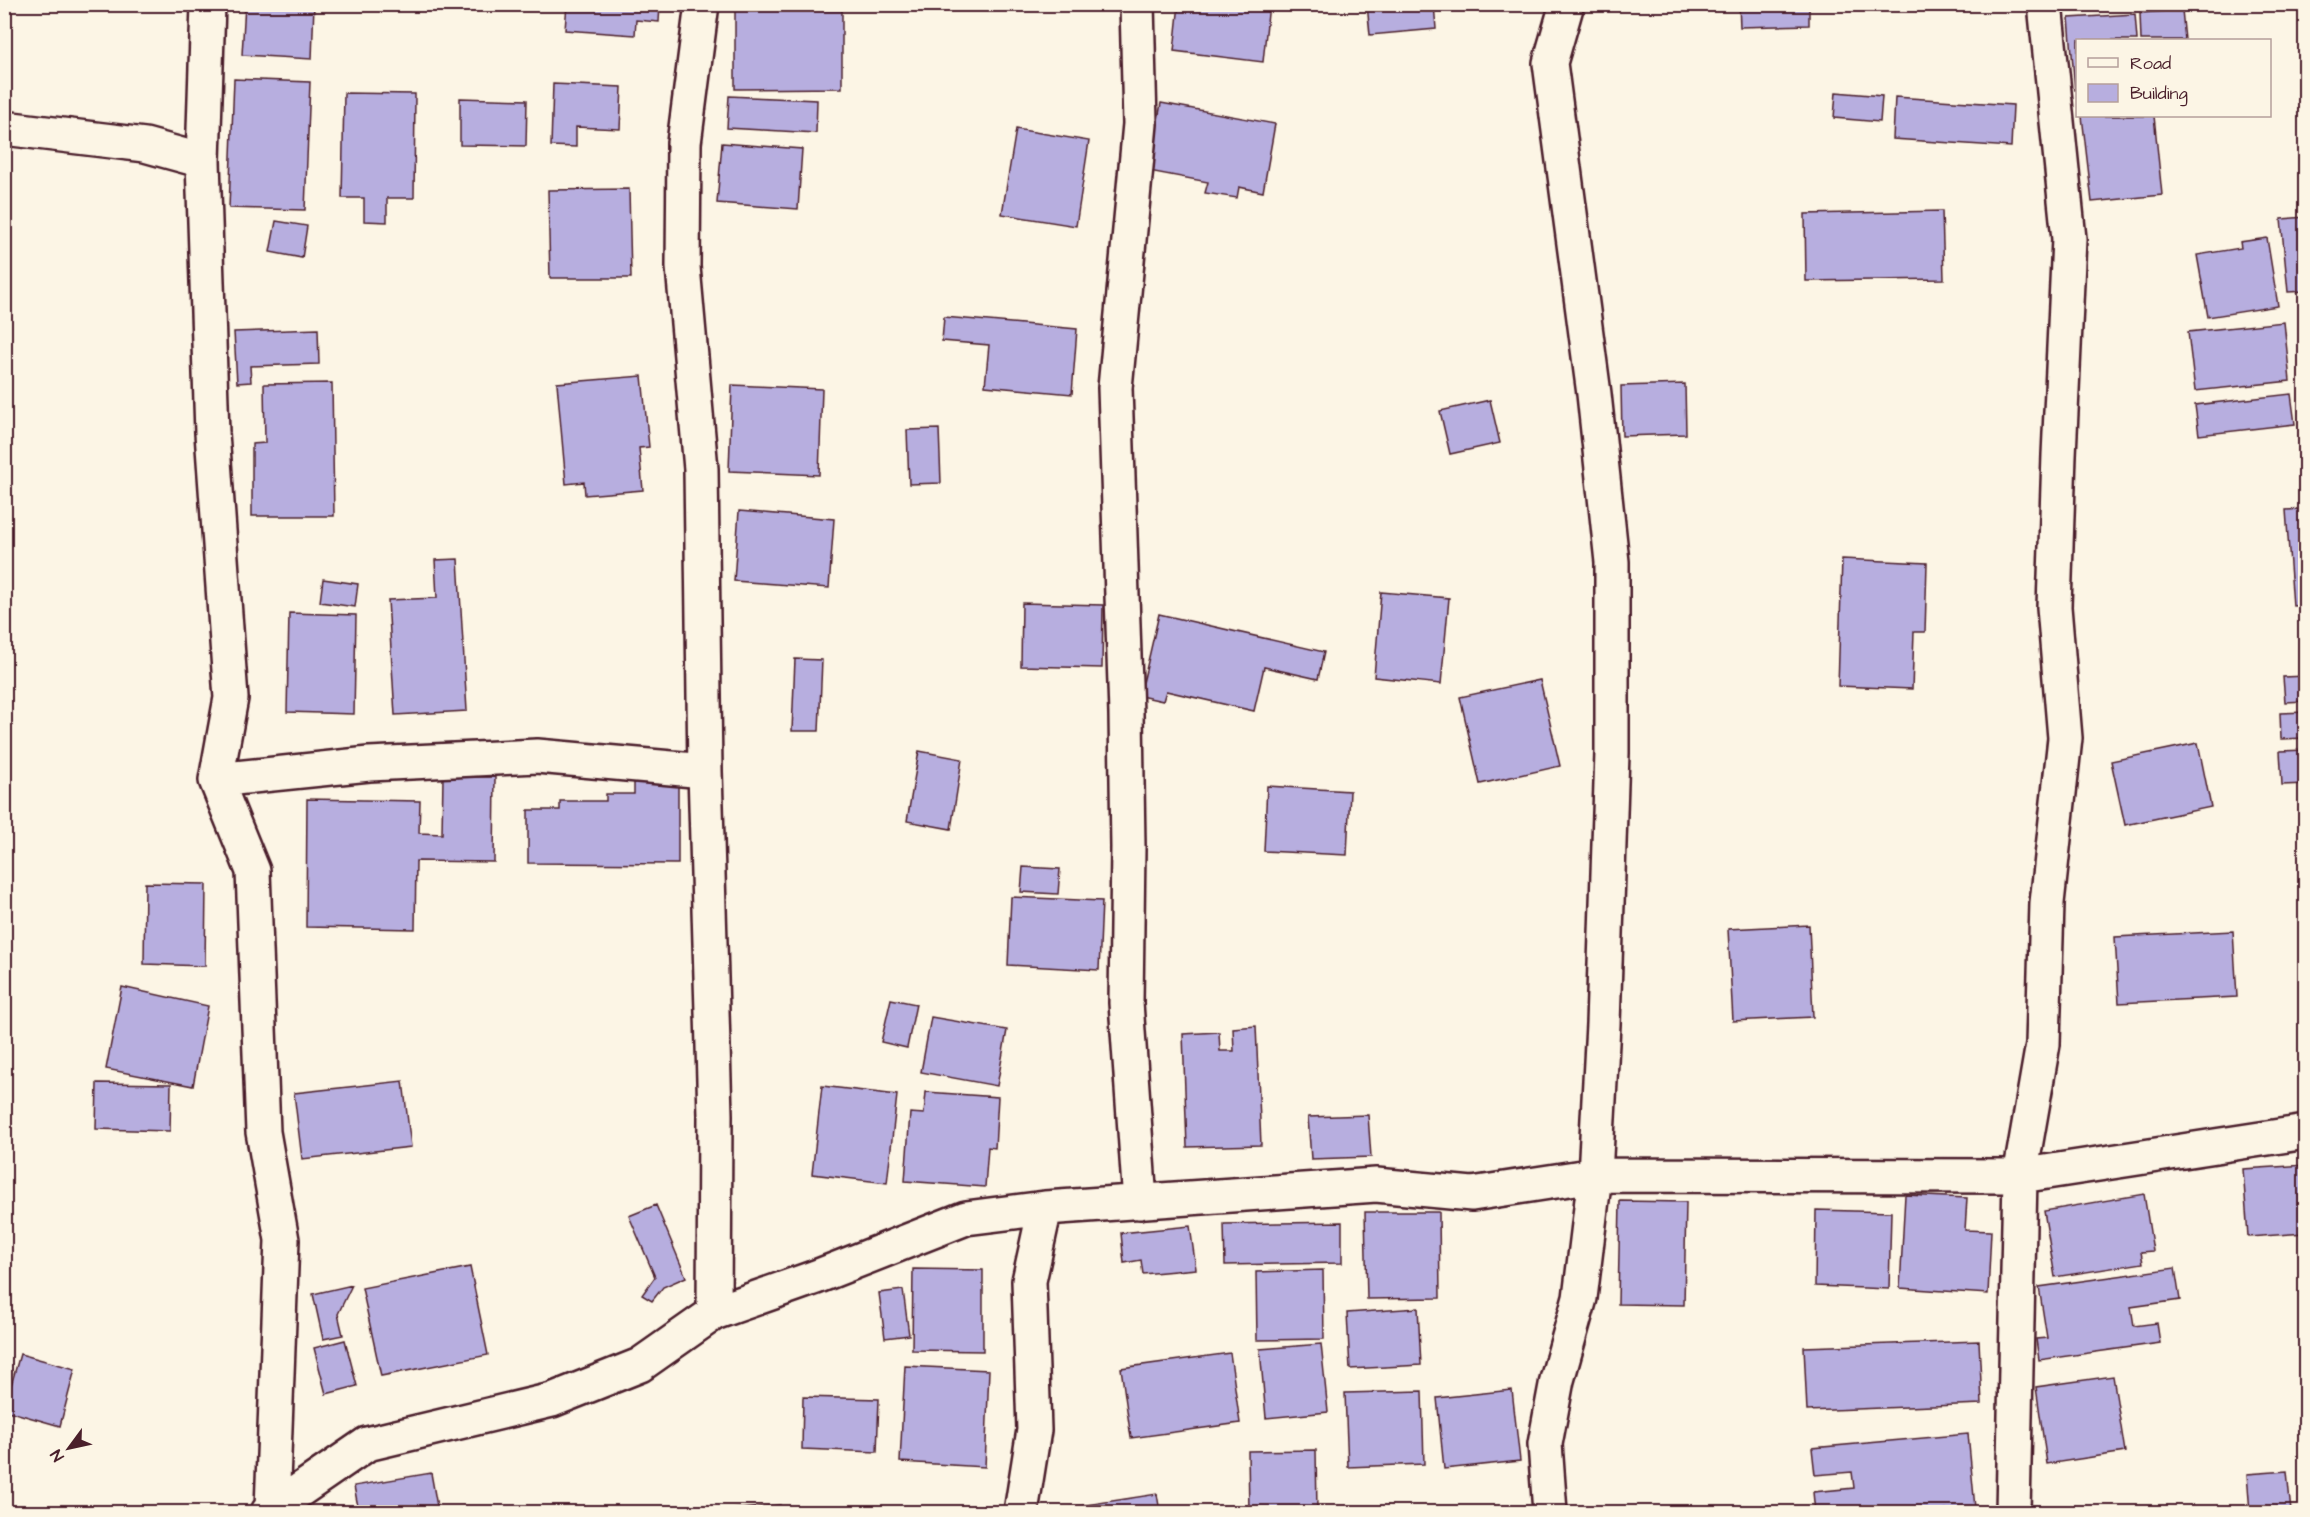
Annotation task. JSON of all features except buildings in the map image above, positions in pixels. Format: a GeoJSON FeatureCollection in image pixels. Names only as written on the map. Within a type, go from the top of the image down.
{"type":"FeatureCollection","features":[{"type":"Feature","properties":{"kind":"street"},"geometry":{"type":"LineString","coordinates":[[208,4],[203,161],[212,433],[231,698],[216,780],[253,871],[263,1132],[282,1240],[270,1511]]}},
{"type":"Feature","properties":{"kind":"street"},"geometry":{"type":"LineString","coordinates":[[702,4],[684,142],[682,267],[701,469],[705,771],[715,1115],[714,1313]]}},
{"type":"Feature","properties":{"kind":"street"},"geometry":{"type":"LineString","coordinates":[[1137,4],[1140,124],[1115,388],[1127,747],[1126,1003],[1140,1202]]}},
{"type":"Feature","properties":{"kind":"street"},"geometry":{"type":"LineString","coordinates":[[1550,1512],[1545,1444],[1557,1380],[1580,1298],[1595,1175],[1603,1024],[1611,776],[1612,562],[1594,394],[1550,63],[1567,4]]}},
{"type":"Feature","properties":{"kind":"street"},"geometry":{"type":"LineString","coordinates":[[2013,1512],[2020,1176],[2043,1044],[2047,903],[2065,738],[2054,607],[2070,239],[2045,4]]}},
{"type":"Feature","properties":{"kind":"street"},"geometry":{"type":"LineString","coordinates":[[4,128],[145,145],[203,161]]}},
{"type":"Feature","properties":{"kind":"street"},"geometry":{"type":"LineString","coordinates":[[216,780],[369,764],[537,756],[705,771]]}},
{"type":"Feature","properties":{"kind":"street"},"geometry":{"type":"LineString","coordinates":[[270,1511],[367,1444],[552,1400],[640,1365],[714,1313],[816,1277],[966,1218],[1045,1208],[1376,1185],[1472,1194],[1595,1175],[2020,1176],[2306,1132]]}},
{"type":"Feature","properties":{"kind":"street"},"geometry":{"type":"LineString","coordinates":[[1021,1512],[1034,1430],[1029,1281],[1045,1208]]}}]}
